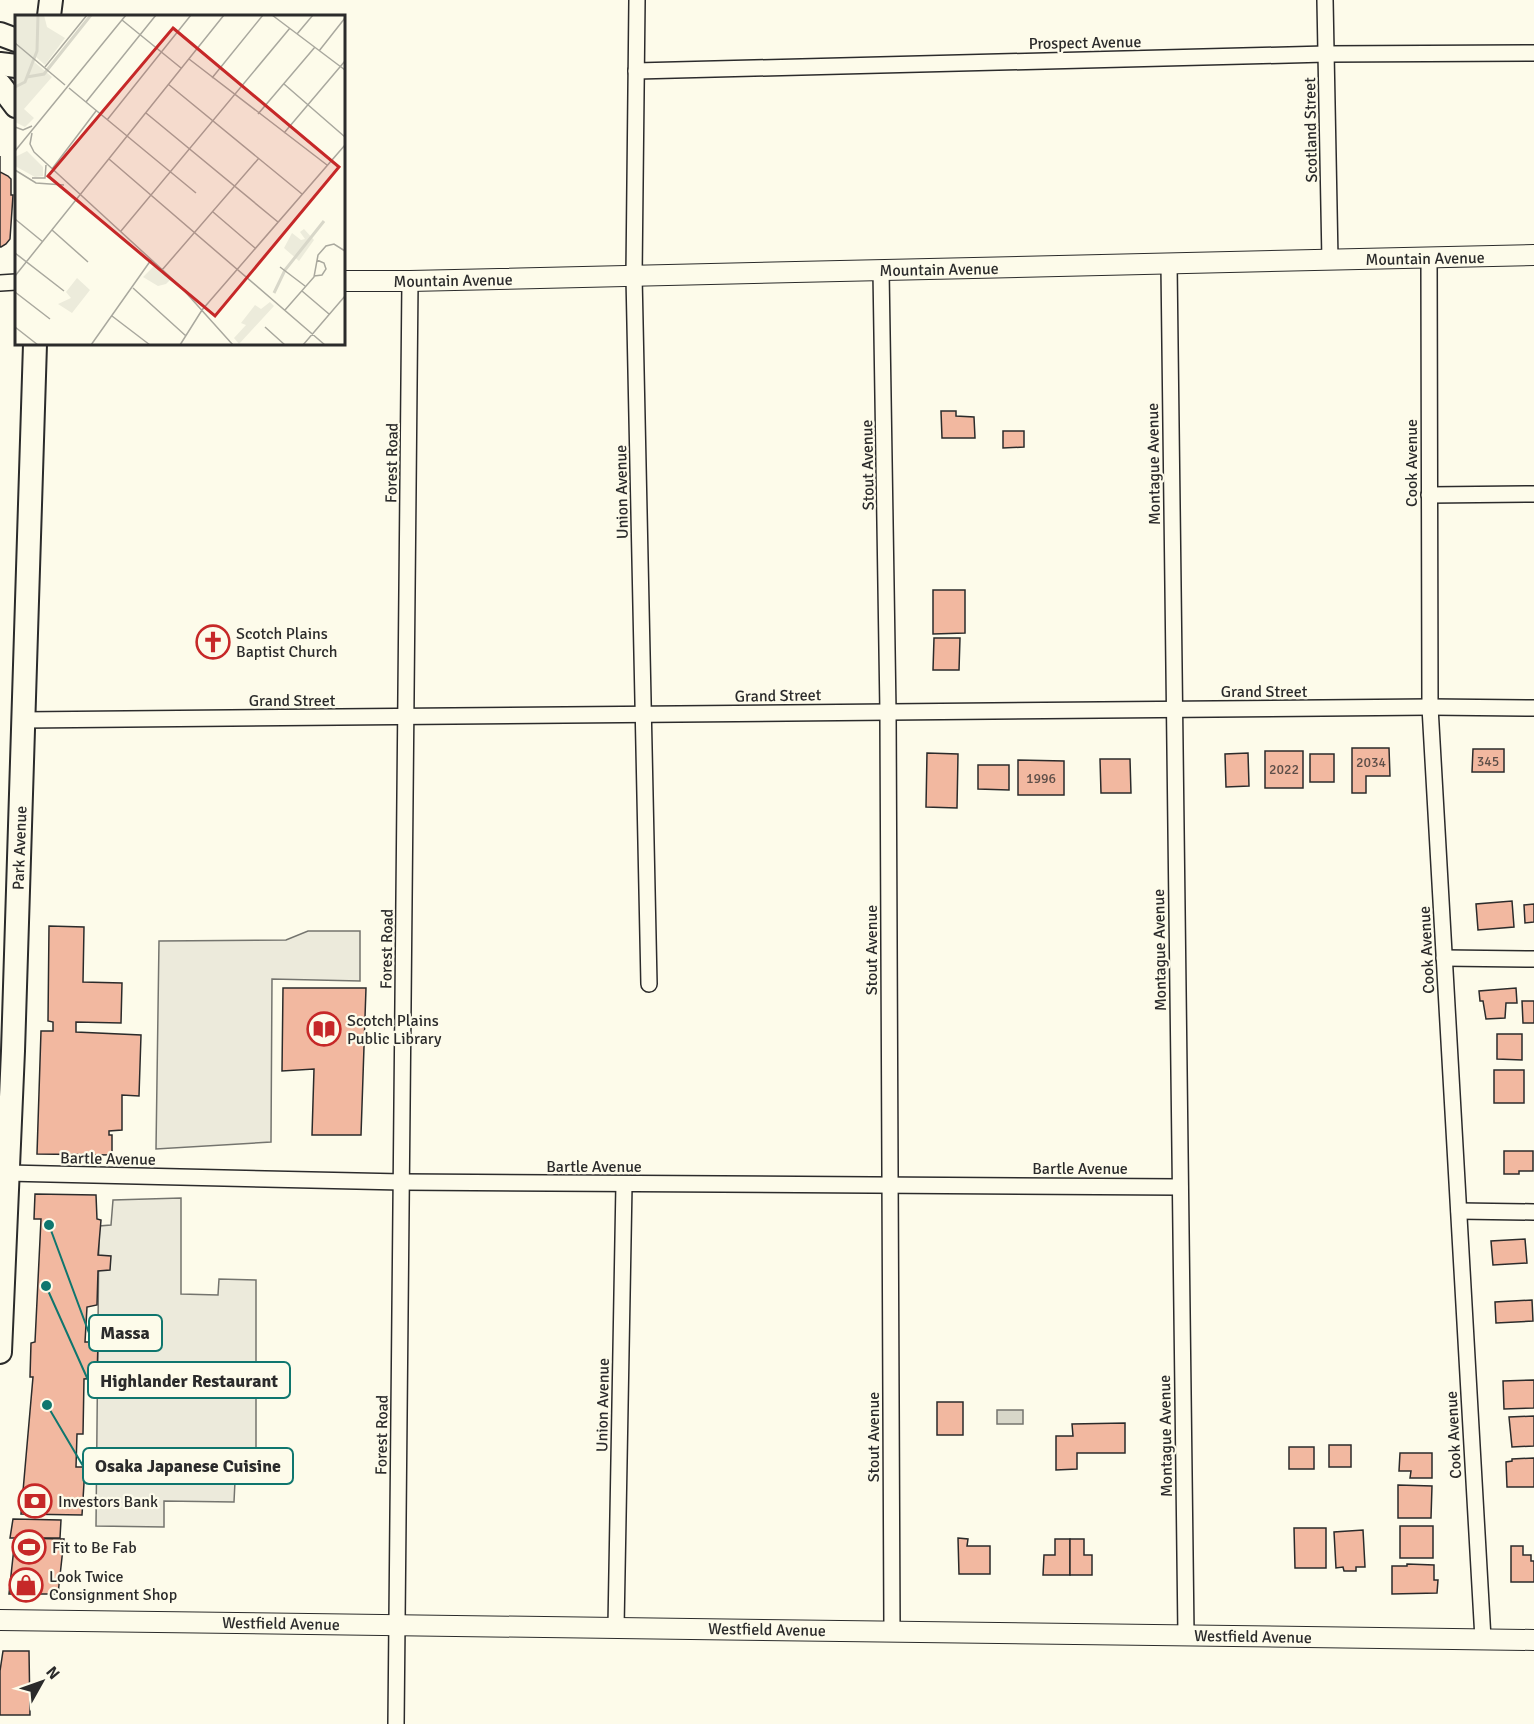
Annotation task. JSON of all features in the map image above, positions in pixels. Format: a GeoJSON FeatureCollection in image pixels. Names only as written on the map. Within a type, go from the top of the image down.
{"type":"FeatureCollection","features":[{"type":"Feature","properties":{"kind":"main road"},"geometry":{"type":"LineString","coordinates":[[50,15],[51,0]]}},
{"type":"Feature","properties":{"kind":"main road"},"geometry":{"type":"LineString","coordinates":[[0,34],[15,40]]}},
{"type":"Feature","properties":{"kind":"main road"},"geometry":{"type":"LineString","coordinates":[[0,64],[15,66]]}},
{"type":"Feature","properties":{"kind":"main road"},"geometry":{"type":"LineString","coordinates":[[0,85],[15,105]]}},
{"type":"Feature","properties":{"kind":"main road","name":"Park Avenue"},"geometry":{"type":"LineString","coordinates":[[0,1352],[7,1173],[6,1051],[23,720],[35,345]]}},
{"type":"Feature","properties":{"kind":"street","name":"Union Avenue"},"geometry":{"type":"LineString","coordinates":[[637,0],[634,276],[649,984]]}},
{"type":"Feature","properties":{"kind":"street","name":"Scotland Street"},"geometry":{"type":"LineString","coordinates":[[1325,0],[1330,260]]}},
{"type":"Feature","properties":{"kind":"street","name":"Prospect Avenue"},"geometry":{"type":"LineString","coordinates":[[636,71],[1326,54],[1534,53]]}},
{"type":"Feature","properties":{"kind":"street","name":"Mountain Avenue"},"geometry":{"type":"LineString","coordinates":[[345,281],[410,282],[1534,255]]}},
{"type":"Feature","properties":{"kind":"street","name":"Cook Avenue"},"geometry":{"type":"LineString","coordinates":[[1428,258],[1430,707],[1483,1640]]}},
{"type":"Feature","properties":{"kind":"street","name":"Montague Avenue"},"geometry":{"type":"LineString","coordinates":[[1169,264],[1186,1635]]}},
{"type":"Feature","properties":{"kind":"street","name":"Stout Avenue"},"geometry":{"type":"LineString","coordinates":[[881,270],[888,712],[892,1631]]}},
{"type":"Feature","properties":{"kind":"street"},"geometry":{"type":"LineString","coordinates":[[0,283],[15,282]]}},
{"type":"Feature","properties":{"kind":"street","name":"Forest Road"},"geometry":{"type":"LineString","coordinates":[[396,1724],[410,282]]}},
{"type":"Feature","properties":{"kind":"street"},"geometry":{"type":"LineString","coordinates":[[1429,495],[1534,494]]}},
{"type":"Feature","properties":{"kind":"street","name":"Grand Street"},"geometry":{"type":"LineString","coordinates":[[23,720],[1430,707],[1534,708]]}},
{"type":"Feature","properties":{"kind":"street"},"geometry":{"type":"LineString","coordinates":[[1444,958],[1534,959]]}},
{"type":"Feature","properties":{"kind":"street","name":"Bartle Avenue"},"geometry":{"type":"LineString","coordinates":[[7,1173],[402,1182],[1180,1187]]}},
{"type":"Feature","properties":{"kind":"street","name":"Union Avenue"},"geometry":{"type":"LineString","coordinates":[[616,1627],[624,1184]]}},
{"type":"Feature","properties":{"kind":"street"},"geometry":{"type":"LineString","coordinates":[[1459,1211],[1534,1212]]}},
{"type":"Feature","properties":{"kind":"street","name":"Westfield Avenue"},"geometry":{"type":"LineString","coordinates":[[0,1620],[1534,1640]]}},
{"type":"Feature","properties":{"kind":"shaded area"},"geometry":{"type":"Polygon","coordinates":[[[308,931],[360,931],[360,981],[272,979],[271,1142],[156,1149],[159,941],[286,940],[308,931]]]}},
{"type":"Feature","properties":{"kind":"shaded area"},"geometry":{"type":"Polygon","coordinates":[[[181,1198],[181,1294],[218,1295],[219,1279],[256,1280],[256,1481],[235,1481],[234,1502],[164,1501],[164,1527],[96,1526],[99,1226],[111,1225],[113,1200],[181,1198]]]}},
{"type":"Feature","properties":{"kind":"shaded area"},"geometry":{"type":"Polygon","coordinates":[[[997,1410],[1023,1410],[1023,1424],[997,1424],[997,1410]]]}},
{"type":"Feature","properties":{"kind":"building"},"geometry":{"type":"Polygon","coordinates":[[[0,172],[11,179],[11,195],[13,195],[10,239],[1,247],[0,247],[0,172]]]}},
{"type":"Feature","properties":{"kind":"building"},"geometry":{"type":"Polygon","coordinates":[[[941,411],[956,411],[956,416],[974,417],[975,438],[942,438],[941,411]]]}},
{"type":"Feature","properties":{"kind":"building"},"geometry":{"type":"Polygon","coordinates":[[[1003,431],[1024,431],[1024,447],[1003,448],[1003,431]]]}},
{"type":"Feature","properties":{"kind":"building"},"geometry":{"type":"Polygon","coordinates":[[[933,590],[965,590],[965,633],[933,634],[933,590]]]}},
{"type":"Feature","properties":{"kind":"building"},"geometry":{"type":"Polygon","coordinates":[[[934,638],[960,638],[959,670],[933,670],[934,638]]]}},
{"type":"Feature","properties":{"kind":"building"},"geometry":{"type":"Polygon","coordinates":[[[1352,748],[1389,748],[1390,776],[1366,776],[1366,793],[1352,793],[1352,748]]]}},
{"type":"Feature","properties":{"kind":"building"},"geometry":{"type":"Polygon","coordinates":[[[1473,749],[1504,749],[1504,772],[1472,772],[1473,749]]]}},
{"type":"Feature","properties":{"kind":"building"},"geometry":{"type":"Polygon","coordinates":[[[1265,751],[1303,751],[1303,788],[1265,788],[1265,751]]]}},
{"type":"Feature","properties":{"kind":"building"},"geometry":{"type":"Polygon","coordinates":[[[927,753],[958,754],[957,808],[926,807],[927,753]]]}},
{"type":"Feature","properties":{"kind":"building"},"geometry":{"type":"Polygon","coordinates":[[[1248,753],[1249,786],[1226,787],[1225,754],[1248,753]]]}},
{"type":"Feature","properties":{"kind":"building"},"geometry":{"type":"Polygon","coordinates":[[[1310,754],[1334,754],[1334,782],[1310,782],[1310,754]]]}},
{"type":"Feature","properties":{"kind":"building"},"geometry":{"type":"Polygon","coordinates":[[[1100,759],[1130,759],[1131,793],[1101,793],[1100,759]]]}},
{"type":"Feature","properties":{"kind":"building"},"geometry":{"type":"Polygon","coordinates":[[[1018,760],[1064,761],[1064,795],[1018,795],[1018,760]]]}},
{"type":"Feature","properties":{"kind":"building"},"geometry":{"type":"Polygon","coordinates":[[[978,765],[1009,765],[1009,790],[978,789],[978,765]]]}},
{"type":"Feature","properties":{"kind":"building"},"geometry":{"type":"Polygon","coordinates":[[[1512,901],[1514,927],[1478,930],[1476,904],[1512,901]]]}},
{"type":"Feature","properties":{"kind":"building"},"geometry":{"type":"Polygon","coordinates":[[[1534,904],[1534,922],[1525,923],[1524,905],[1534,904]]]}},
{"type":"Feature","properties":{"kind":"building"},"geometry":{"type":"Polygon","coordinates":[[[49,926],[84,927],[83,982],[122,983],[121,1023],[76,1022],[76,1032],[141,1035],[139,1096],[122,1095],[122,1130],[109,1131],[109,1135],[112,1135],[112,1155],[37,1154],[41,1031],[53,1031],[53,1022],[48,1021],[49,926]]]}},
{"type":"Feature","properties":{"kind":"building","name":"Scotch Plains Public Library"},"geometry":{"type":"Polygon","coordinates":[[[283,988],[366,988],[361,1135],[312,1135],[314,1069],[282,1071],[283,988]]]}},
{"type":"Feature","properties":{"kind":"building"},"geometry":{"type":"Polygon","coordinates":[[[1516,988],[1517,1003],[1506,1003],[1505,1018],[1486,1019],[1479,991],[1516,988]]]}},
{"type":"Feature","properties":{"kind":"building"},"geometry":{"type":"Polygon","coordinates":[[[1522,1001],[1534,1001],[1534,1023],[1523,1023],[1522,1001]]]}},
{"type":"Feature","properties":{"kind":"building"},"geometry":{"type":"Polygon","coordinates":[[[1497,1034],[1522,1034],[1522,1060],[1497,1059],[1497,1034]]]}},
{"type":"Feature","properties":{"kind":"building"},"geometry":{"type":"Polygon","coordinates":[[[1494,1070],[1524,1070],[1524,1103],[1494,1103],[1494,1070]]]}},
{"type":"Feature","properties":{"kind":"building"},"geometry":{"type":"Polygon","coordinates":[[[1504,1151],[1533,1151],[1533,1171],[1504,1174],[1504,1151]]]}},
{"type":"Feature","properties":{"kind":"building"},"geometry":{"type":"Polygon","coordinates":[[[35,1194],[96,1195],[97,1219],[101,1220],[98,1255],[111,1256],[110,1270],[98,1271],[97,1305],[87,1307],[85,1342],[98,1342],[97,1378],[84,1379],[83,1434],[77,1434],[76,1467],[85,1467],[82,1515],[21,1514],[33,1377],[30,1377],[31,1343],[35,1342],[41,1219],[34,1219],[35,1194]]]}},
{"type":"Feature","properties":{"kind":"building"},"geometry":{"type":"Polygon","coordinates":[[[1525,1239],[1527,1263],[1493,1265],[1491,1241],[1525,1239]]]}},
{"type":"Feature","properties":{"kind":"building"},"geometry":{"type":"Polygon","coordinates":[[[1532,1300],[1533,1321],[1496,1323],[1495,1302],[1532,1300]]]}},
{"type":"Feature","properties":{"kind":"building"},"geometry":{"type":"Polygon","coordinates":[[[1534,1380],[1534,1408],[1504,1409],[1503,1381],[1534,1380]]]}},
{"type":"Feature","properties":{"kind":"building"},"geometry":{"type":"Polygon","coordinates":[[[937,1402],[963,1402],[963,1435],[937,1435],[937,1402]]]}},
{"type":"Feature","properties":{"kind":"building"},"geometry":{"type":"Polygon","coordinates":[[[1534,1416],[1534,1446],[1512,1447],[1509,1417],[1534,1416]]]}},
{"type":"Feature","properties":{"kind":"building"},"geometry":{"type":"Polygon","coordinates":[[[1125,1423],[1125,1453],[1077,1453],[1077,1469],[1056,1470],[1056,1436],[1073,1436],[1072,1424],[1125,1423]]]}},
{"type":"Feature","properties":{"kind":"building"},"geometry":{"type":"Polygon","coordinates":[[[1329,1445],[1351,1445],[1351,1467],[1329,1467],[1329,1445]]]}},
{"type":"Feature","properties":{"kind":"building"},"geometry":{"type":"Polygon","coordinates":[[[1289,1447],[1314,1447],[1314,1469],[1289,1469],[1289,1447]]]}},
{"type":"Feature","properties":{"kind":"building"},"geometry":{"type":"Polygon","coordinates":[[[1400,1453],[1432,1453],[1432,1478],[1410,1478],[1411,1471],[1399,1471],[1400,1453]]]}},
{"type":"Feature","properties":{"kind":"building"},"geometry":{"type":"Polygon","coordinates":[[[1534,1458],[1534,1487],[1507,1487],[1506,1462],[1512,1459],[1534,1458]]]}},
{"type":"Feature","properties":{"kind":"building"},"geometry":{"type":"Polygon","coordinates":[[[1398,1485],[1432,1486],[1431,1518],[1398,1518],[1398,1485]]]}},
{"type":"Feature","properties":{"kind":"building"},"geometry":{"type":"Polygon","coordinates":[[[13,1519],[61,1520],[60,1538],[10,1538],[13,1519]]]}},
{"type":"Feature","properties":{"kind":"building"},"geometry":{"type":"Polygon","coordinates":[[[1400,1526],[1433,1526],[1433,1558],[1400,1558],[1400,1526]]]}},
{"type":"Feature","properties":{"kind":"building"},"geometry":{"type":"Polygon","coordinates":[[[1294,1528],[1326,1528],[1326,1568],[1295,1568],[1294,1528]]]}},
{"type":"Feature","properties":{"kind":"building"},"geometry":{"type":"Polygon","coordinates":[[[1363,1530],[1365,1567],[1356,1567],[1356,1571],[1344,1571],[1343,1567],[1336,1568],[1334,1532],[1363,1530]]]}},
{"type":"Feature","properties":{"kind":"building"},"geometry":{"type":"Polygon","coordinates":[[[15,1538],[64,1539],[58,1594],[9,1594],[15,1538]]]}},
{"type":"Feature","properties":{"kind":"building"},"geometry":{"type":"Polygon","coordinates":[[[958,1538],[968,1539],[967,1546],[990,1546],[990,1574],[959,1574],[958,1538]]]}},
{"type":"Feature","properties":{"kind":"building"},"geometry":{"type":"Polygon","coordinates":[[[1055,1539],[1070,1539],[1070,1575],[1043,1575],[1044,1555],[1055,1555],[1055,1539]]]}},
{"type":"Feature","properties":{"kind":"building"},"geometry":{"type":"Polygon","coordinates":[[[1070,1539],[1084,1539],[1084,1555],[1092,1555],[1092,1575],[1070,1575],[1070,1539]]]}},
{"type":"Feature","properties":{"kind":"building"},"geometry":{"type":"Polygon","coordinates":[[[1511,1546],[1523,1546],[1523,1555],[1531,1555],[1531,1561],[1534,1561],[1534,1582],[1511,1582],[1511,1546]]]}},
{"type":"Feature","properties":{"kind":"building"},"geometry":{"type":"Polygon","coordinates":[[[1407,1564],[1434,1565],[1434,1580],[1438,1580],[1437,1593],[1392,1594],[1392,1566],[1407,1566],[1407,1564]]]}},
{"type":"Feature","properties":{"kind":"building"},"geometry":{"type":"Polygon","coordinates":[[[3,1651],[29,1651],[30,1715],[0,1715],[0,1671],[3,1651]]]}},
{"type":"Feature","properties":{"kind":"place","name":"Scotch Plains Baptist Church"},"geometry":{"type":"Point","coordinates":[213,642]}},
{"type":"Feature","properties":{"kind":"place","name":"Scotch Plains Public Library"},"geometry":{"type":"Point","coordinates":[324,1029]}},
{"type":"Feature","properties":{"kind":"place","name":"Massa"},"geometry":{"type":"Point","coordinates":[49,1225]}},
{"type":"Feature","properties":{"kind":"place","name":"Highlander Restaurant"},"geometry":{"type":"Point","coordinates":[46,1286]}},
{"type":"Feature","properties":{"kind":"place","name":"Osaka Japanese Cuisine"},"geometry":{"type":"Point","coordinates":[47,1405]}},
{"type":"Feature","properties":{"kind":"place","name":"Investors Bank"},"geometry":{"type":"Point","coordinates":[35,1501]}},
{"type":"Feature","properties":{"kind":"place","name":"Fit to Be Fab"},"geometry":{"type":"Point","coordinates":[29,1547]}},
{"type":"Feature","properties":{"kind":"place","name":"Look Twice Consignment Shop"},"geometry":{"type":"Point","coordinates":[26,1585]}}]}
